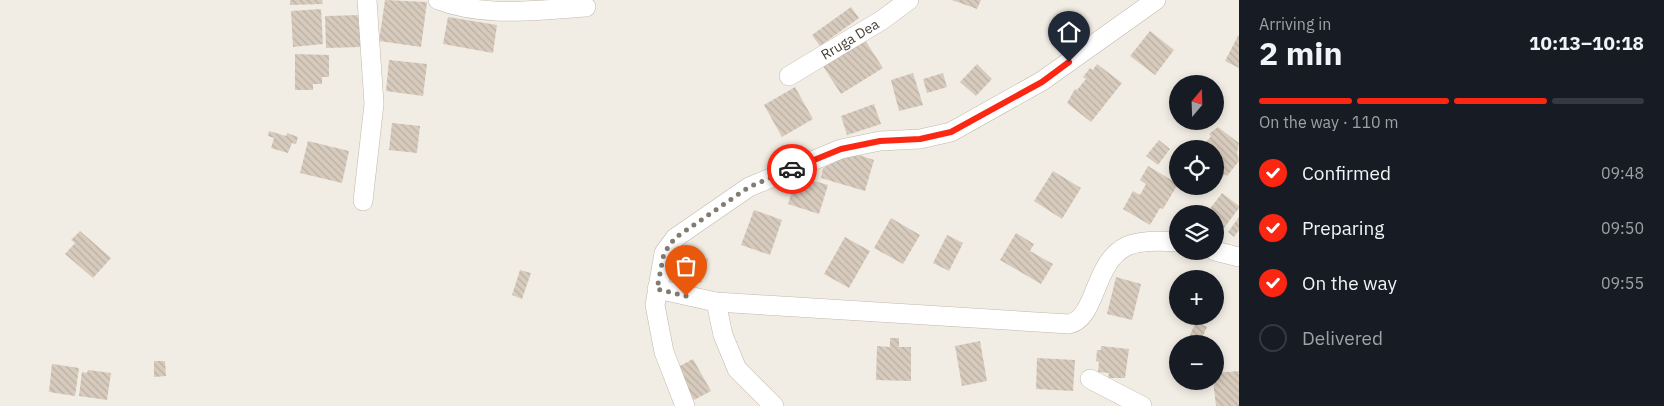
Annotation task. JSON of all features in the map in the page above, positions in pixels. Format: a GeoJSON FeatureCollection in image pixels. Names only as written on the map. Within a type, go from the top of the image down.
{"type":"FeatureCollection","features":[{"type":"Feature","properties":{"kind":"street"},"geometry":{"type":"LineString","coordinates":[[363,201],[374,104],[367,0]]}},
{"type":"Feature","properties":{"kind":"street"},"geometry":{"type":"LineString","coordinates":[[438,0],[453,6],[493,12],[586,7]]}},
{"type":"Feature","properties":{"kind":"street","name":"Rruga Dea"},"geometry":{"type":"LineString","coordinates":[[789,76],[882,20],[909,0]]}},
{"type":"Feature","properties":{"kind":"street"},"geometry":{"type":"LineString","coordinates":[[685,406],[664,352],[655,305],[664,253],[675,238],[749,187],[841,149],[880,141],[920,139],[951,132],[1042,82],[1156,0]]}},
{"type":"Feature","properties":{"kind":"street"},"geometry":{"type":"LineString","coordinates":[[657,289],[716,302],[1069,324],[1077,322],[1084,315],[1106,264],[1114,253],[1129,245],[1169,243]]}},
{"type":"Feature","properties":{"kind":"street"},"geometry":{"type":"LineString","coordinates":[[1224,253],[1239,257]]}},
{"type":"Feature","properties":{"kind":"street"},"geometry":{"type":"LineString","coordinates":[[716,302],[723,335],[737,369],[774,406]]}},
{"type":"Feature","properties":{"kind":"street"},"geometry":{"type":"LineString","coordinates":[[1090,379],[1142,406]]}},
{"type":"Feature","properties":{"kind":"building"},"geometry":{"type":"Polygon","coordinates":[[[290,0],[322,0],[323,4],[290,5],[290,0]]]}},
{"type":"Feature","properties":{"kind":"building"},"geometry":{"type":"Polygon","coordinates":[[[385,0],[427,2],[421,47],[379,41],[385,0]]]}},
{"type":"Feature","properties":{"kind":"building"},"geometry":{"type":"Polygon","coordinates":[[[952,0],[981,0],[977,9],[952,0]]]}},
{"type":"Feature","properties":{"kind":"building"},"geometry":{"type":"Polygon","coordinates":[[[851,7],[859,18],[820,46],[812,35],[851,7]]]}},
{"type":"Feature","properties":{"kind":"building"},"geometry":{"type":"Polygon","coordinates":[[[321,9],[323,44],[293,47],[291,11],[321,9]]]}},
{"type":"Feature","properties":{"kind":"building"},"geometry":{"type":"Polygon","coordinates":[[[361,15],[362,47],[326,48],[325,16],[361,15]]]}},
{"type":"Feature","properties":{"kind":"building"},"geometry":{"type":"Polygon","coordinates":[[[448,17],[497,25],[493,53],[443,44],[448,17]]]}},
{"type":"Feature","properties":{"kind":"building"},"geometry":{"type":"Polygon","coordinates":[[[1150,31],[1174,50],[1155,75],[1130,56],[1150,31]]]}},
{"type":"Feature","properties":{"kind":"building"},"geometry":{"type":"Polygon","coordinates":[[[1239,34],[1239,68],[1225,61],[1239,34]]]}},
{"type":"Feature","properties":{"kind":"building"},"geometry":{"type":"Polygon","coordinates":[[[863,37],[883,68],[841,94],[821,63],[863,37]]]}},
{"type":"Feature","properties":{"kind":"building"},"geometry":{"type":"Polygon","coordinates":[[[295,54],[329,55],[329,77],[322,77],[322,84],[313,84],[313,90],[295,90],[295,54]]]}},
{"type":"Feature","properties":{"kind":"building"},"geometry":{"type":"Polygon","coordinates":[[[389,60],[427,64],[423,96],[386,91],[389,60]]]}},
{"type":"Feature","properties":{"kind":"building"},"geometry":{"type":"Polygon","coordinates":[[[977,64],[992,79],[976,96],[960,82],[977,64]]]}},
{"type":"Feature","properties":{"kind":"building"},"geometry":{"type":"Polygon","coordinates":[[[1097,64],[1122,83],[1091,122],[1067,103],[1075,89],[1077,90],[1086,79],[1083,77],[1090,68],[1093,70],[1097,64]]]}},
{"type":"Feature","properties":{"kind":"building"},"geometry":{"type":"Polygon","coordinates":[[[913,73],[923,105],[899,111],[891,80],[913,73]]]}},
{"type":"Feature","properties":{"kind":"building"},"geometry":{"type":"Polygon","coordinates":[[[943,73],[947,87],[927,93],[923,79],[943,73]]]}},
{"type":"Feature","properties":{"kind":"building"},"geometry":{"type":"Polygon","coordinates":[[[795,87],[813,119],[782,137],[764,105],[795,87]]]}},
{"type":"Feature","properties":{"kind":"building"},"geometry":{"type":"Polygon","coordinates":[[[874,104],[881,124],[847,135],[841,116],[874,104]]]}},
{"type":"Feature","properties":{"kind":"building"},"geometry":{"type":"Polygon","coordinates":[[[392,123],[420,126],[417,153],[389,150],[392,123]]]}},
{"type":"Feature","properties":{"kind":"building"},"geometry":{"type":"Polygon","coordinates":[[[1214,130],[1222,130],[1239,143],[1237,153],[1239,161],[1227,176],[1225,174],[1224,175],[1224,140],[1208,140],[1211,136],[1209,134],[1214,130]]]}},
{"type":"Feature","properties":{"kind":"building"},"geometry":{"type":"Polygon","coordinates":[[[269,131],[286,136],[287,133],[298,137],[296,144],[292,143],[288,153],[271,148],[274,138],[268,136],[269,131]]]}},
{"type":"Feature","properties":{"kind":"building"},"geometry":{"type":"Polygon","coordinates":[[[1159,140],[1169,148],[1158,165],[1146,156],[1159,140]]]}},
{"type":"Feature","properties":{"kind":"building"},"geometry":{"type":"Polygon","coordinates":[[[308,141],[349,151],[342,183],[300,173],[308,141]]]}},
{"type":"Feature","properties":{"kind":"building"},"geometry":{"type":"Polygon","coordinates":[[[853,153],[874,160],[865,191],[821,178],[823,168],[853,153]]]}},
{"type":"Feature","properties":{"kind":"building"},"geometry":{"type":"Polygon","coordinates":[[[1148,166],[1169,179],[1169,195],[1171,195],[1163,209],[1160,208],[1150,225],[1123,209],[1133,191],[1140,195],[1146,184],[1140,180],[1148,166]]]}},
{"type":"Feature","properties":{"kind":"building"},"geometry":{"type":"Polygon","coordinates":[[[1053,171],[1081,188],[1062,219],[1034,201],[1053,171]]]}},
{"type":"Feature","properties":{"kind":"building"},"geometry":{"type":"Polygon","coordinates":[[[797,176],[828,185],[819,214],[788,204],[797,176]]]}},
{"type":"Feature","properties":{"kind":"building"},"geometry":{"type":"Polygon","coordinates":[[[1220,195],[1224,195],[1239,208],[1224,228],[1224,205],[1213,205],[1220,195]]]}},
{"type":"Feature","properties":{"kind":"building"},"geometry":{"type":"Polygon","coordinates":[[[754,210],[782,220],[770,255],[741,245],[754,210]]]}},
{"type":"Feature","properties":{"kind":"building"},"geometry":{"type":"Polygon","coordinates":[[[1239,217],[1239,230],[1234,237],[1228,232],[1239,217]]]}},
{"type":"Feature","properties":{"kind":"building"},"geometry":{"type":"Polygon","coordinates":[[[891,218],[920,235],[903,264],[874,248],[891,218]]]}},
{"type":"Feature","properties":{"kind":"building"},"geometry":{"type":"Polygon","coordinates":[[[80,231],[111,258],[93,278],[65,254],[75,243],[71,240],[80,231]]]}},
{"type":"Feature","properties":{"kind":"building"},"geometry":{"type":"Polygon","coordinates":[[[1016,233],[1034,244],[1030,251],[1053,264],[1041,284],[1000,260],[1016,233]]]}},
{"type":"Feature","properties":{"kind":"building"},"geometry":{"type":"Polygon","coordinates":[[[947,235],[963,243],[949,271],[933,263],[947,235]]]}},
{"type":"Feature","properties":{"kind":"building"},"geometry":{"type":"Polygon","coordinates":[[[845,237],[870,251],[849,288],[824,274],[845,237]]]}},
{"type":"Feature","properties":{"kind":"building"},"geometry":{"type":"Polygon","coordinates":[[[676,250],[708,259],[701,283],[669,274],[676,250]]]}},
{"type":"Feature","properties":{"kind":"building"},"geometry":{"type":"Polygon","coordinates":[[[520,270],[531,273],[522,299],[512,295],[520,270]]]}},
{"type":"Feature","properties":{"kind":"building"},"geometry":{"type":"Polygon","coordinates":[[[1116,277],[1141,284],[1132,320],[1107,314],[1116,277]]]}},
{"type":"Feature","properties":{"kind":"building"},"geometry":{"type":"Polygon","coordinates":[[[1195,325],[1207,327],[1203,335],[1190,335],[1195,325]]]}},
{"type":"Feature","properties":{"kind":"building"},"geometry":{"type":"Polygon","coordinates":[[[890,338],[899,338],[899,347],[911,347],[911,381],[876,380],[877,346],[890,347],[890,338]]]}},
{"type":"Feature","properties":{"kind":"building"},"geometry":{"type":"Polygon","coordinates":[[[980,341],[987,381],[962,386],[955,346],[980,341]]]}},
{"type":"Feature","properties":{"kind":"building"},"geometry":{"type":"Polygon","coordinates":[[[1101,346],[1129,349],[1125,378],[1108,378],[1109,373],[1098,372],[1097,350],[1101,350],[1101,346]]]}},
{"type":"Feature","properties":{"kind":"building"},"geometry":{"type":"Polygon","coordinates":[[[1037,358],[1075,360],[1073,391],[1036,389],[1037,358]]]}},
{"type":"Feature","properties":{"kind":"building"},"geometry":{"type":"Polygon","coordinates":[[[693,359],[711,391],[694,400],[676,368],[693,359]]]}},
{"type":"Feature","properties":{"kind":"building"},"geometry":{"type":"Polygon","coordinates":[[[154,361],[165,361],[166,376],[154,377],[154,361]]]}},
{"type":"Feature","properties":{"kind":"building"},"geometry":{"type":"Polygon","coordinates":[[[52,364],[79,368],[75,396],[49,392],[52,364]]]}},
{"type":"Feature","properties":{"kind":"building"},"geometry":{"type":"Polygon","coordinates":[[[88,370],[111,373],[107,400],[79,396],[82,372],[87,373],[88,370]]]}},
{"type":"Feature","properties":{"kind":"building"},"geometry":{"type":"Polygon","coordinates":[[[1239,371],[1239,406],[1216,406],[1214,390],[1224,390],[1224,372],[1239,371]]]}},
{"type":"Feature","properties":{"kind":"way so far"},"geometry":{"type":"LineString","coordinates":[[686,296],[657,289],[664,253],[675,238],[749,187],[792,169]]}},
{"type":"Feature","properties":{"kind":"route"},"geometry":{"type":"LineString","coordinates":[[792,169],[841,149],[880,141],[920,139],[951,132],[1042,82],[1069,62]]}}]}
